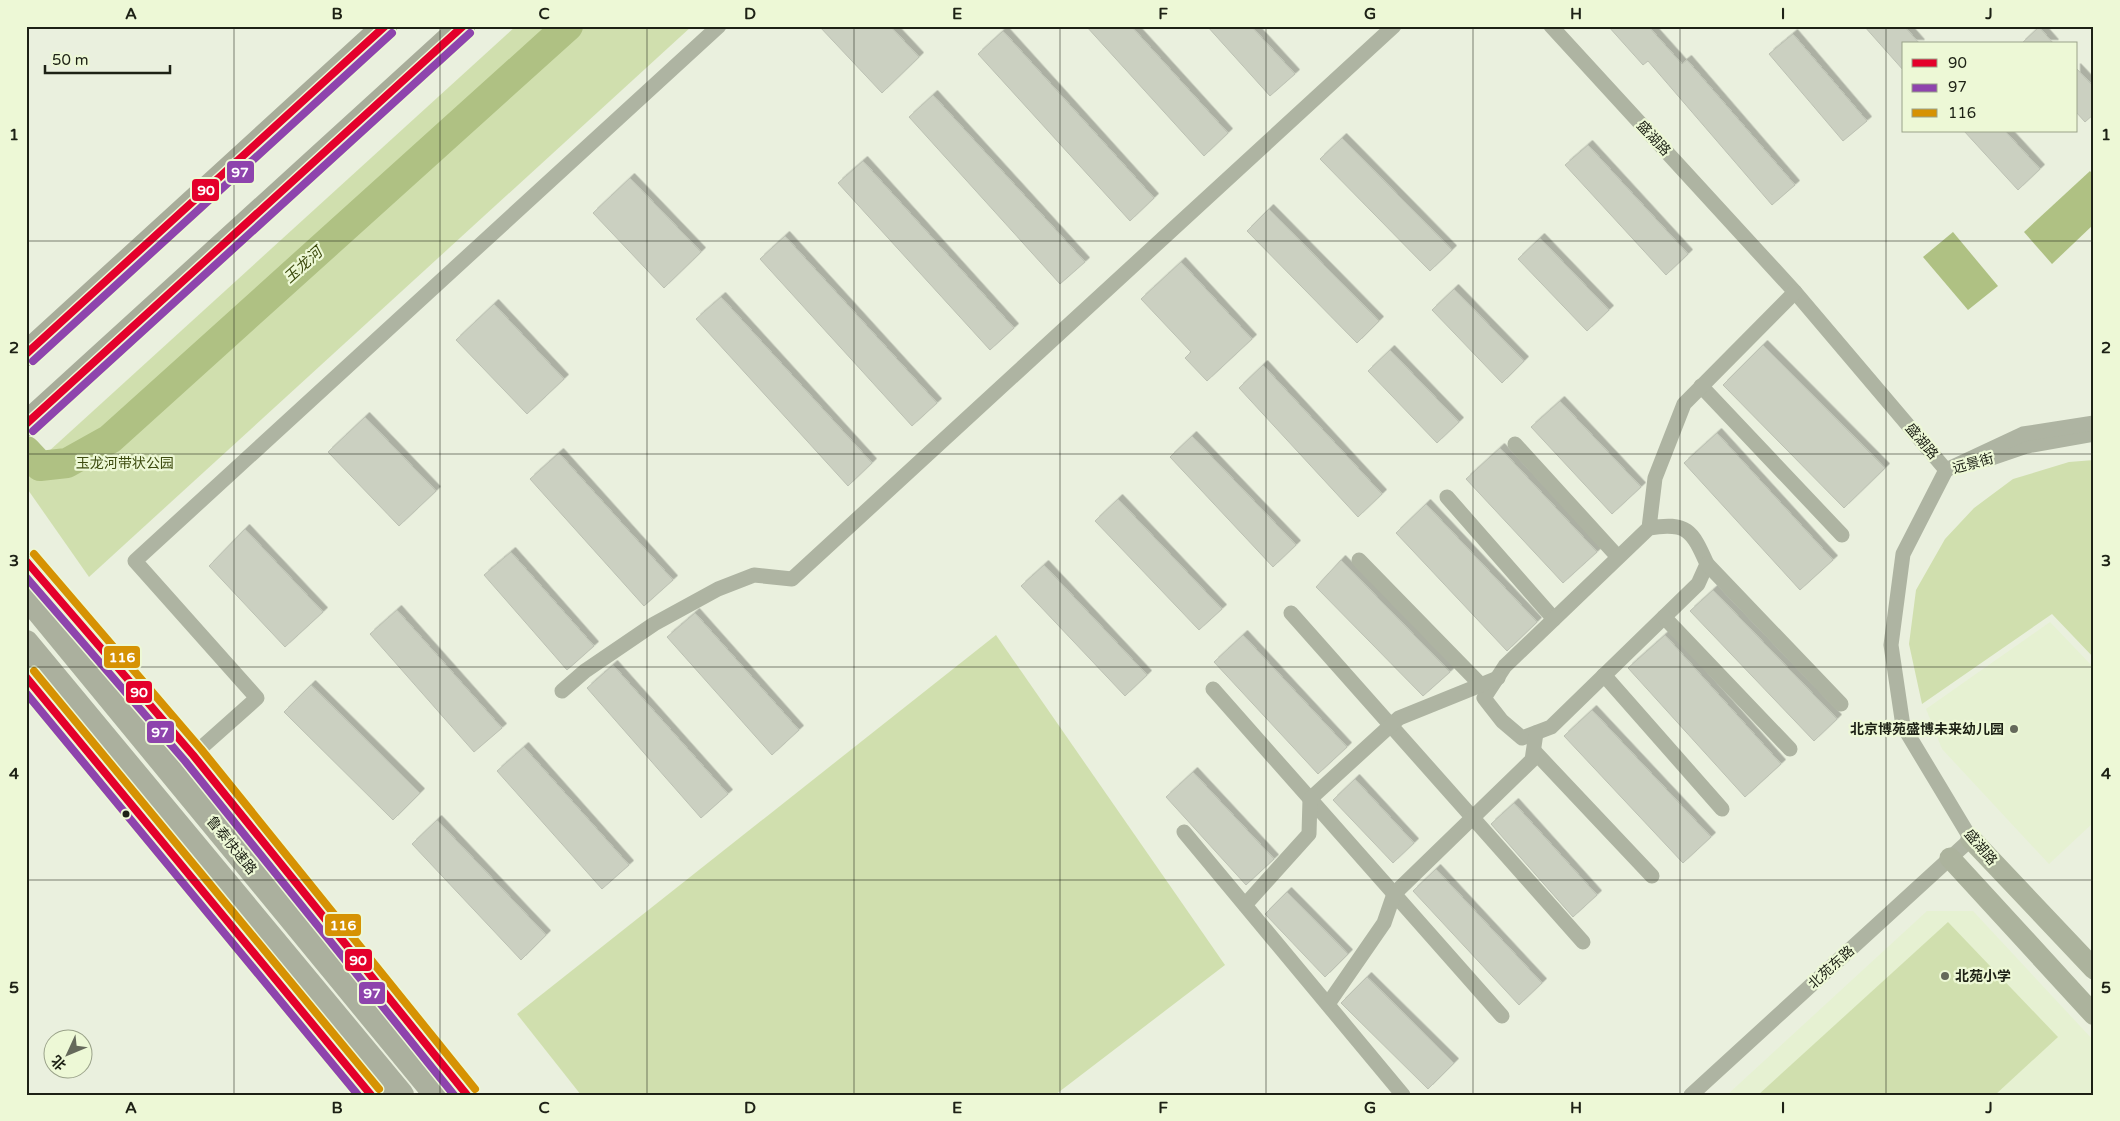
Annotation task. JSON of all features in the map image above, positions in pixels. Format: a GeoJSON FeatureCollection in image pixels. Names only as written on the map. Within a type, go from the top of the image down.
{"type":"FeatureCollection","features":[{"type":"Feature","properties":{"kind":"highway","name":"鲁泰快速路"},"geometry":{"type":"LineString","coordinates":[[26,595],[437,1095]]}},
{"type":"Feature","properties":{"kind":"highway"},"geometry":{"type":"LineString","coordinates":[[26,643],[401,1095]]}},
{"type":"Feature","properties":{"kind":"main road"},"geometry":{"type":"LineString","coordinates":[[26,354],[385,26]]}},
{"type":"Feature","properties":{"kind":"main road"},"geometry":{"type":"LineString","coordinates":[[33,418],[463,26]]}},
{"type":"Feature","properties":{"kind":"main road"},"geometry":{"type":"LineString","coordinates":[[26,561],[194,755],[467,1095]]}},
{"type":"Feature","properties":{"kind":"main road"},"geometry":{"type":"LineString","coordinates":[[26,677],[371,1095]]}},
{"type":"Feature","properties":{"kind":"main road","name":"盛湖路"},"geometry":{"type":"LineString","coordinates":[[1971,839],[2094,970]]}},
{"type":"Feature","properties":{"kind":"main road"},"geometry":{"type":"LineString","coordinates":[[1950,858],[2094,1016]]}},
{"type":"Feature","properties":{"kind":"street"},"geometry":{"type":"LineString","coordinates":[[194,755],[257,698],[135,561],[719,26]]}},
{"type":"Feature","properties":{"kind":"street"},"geometry":{"type":"LineString","coordinates":[[562,692],[585,671],[654,624],[718,590],[754,575],[792,579],[1394,26]]}},
{"type":"Feature","properties":{"kind":"street","name":"盛湖路"},"geometry":{"type":"LineString","coordinates":[[1551,26],[1795,292],[1946,470],[1903,554],[1891,645],[1903,726],[1971,839]]}},
{"type":"Feature","properties":{"kind":"street"},"geometry":{"type":"LineString","coordinates":[[1649,528],[1655,478],[1684,404],[1795,292]]}},
{"type":"Feature","properties":{"kind":"street"},"geometry":{"type":"LineString","coordinates":[[1701,386],[1842,535]]}},
{"type":"Feature","properties":{"kind":"street","name":"远景街"},"geometry":{"type":"LineString","coordinates":[[1946,470],[2023,434],[2094,423]]}},
{"type":"Feature","properties":{"kind":"street","name":"远景街"},"geometry":{"type":"LineString","coordinates":[[1946,470],[1989,459],[2027,446],[2094,434]]}},
{"type":"Feature","properties":{"kind":"street"},"geometry":{"type":"LineString","coordinates":[[1516,444],[1618,557]]}},
{"type":"Feature","properties":{"kind":"street"},"geometry":{"type":"LineString","coordinates":[[1447,497],[1554,619]]}},
{"type":"Feature","properties":{"kind":"street"},"geometry":{"type":"LineString","coordinates":[[1707,564],[1698,584],[1551,727],[1522,738],[1502,721],[1484,698],[1505,666],[1649,528],[1671,525],[1687,529],[1700,548],[1707,564],[1841,704]]}},
{"type":"Feature","properties":{"kind":"street"},"geometry":{"type":"LineString","coordinates":[[1359,560],[1481,684]]}},
{"type":"Feature","properties":{"kind":"street"},"geometry":{"type":"LineString","coordinates":[[1291,613],[1583,942]]}},
{"type":"Feature","properties":{"kind":"street"},"geometry":{"type":"LineString","coordinates":[[1664,616],[1790,749]]}},
{"type":"Feature","properties":{"kind":"street"},"geometry":{"type":"LineString","coordinates":[[1604,675],[1722,809]]}},
{"type":"Feature","properties":{"kind":"street"},"geometry":{"type":"LineString","coordinates":[[1245,905],[1309,834],[1310,799],[1391,725],[1399,718],[1498,678]]}},
{"type":"Feature","properties":{"kind":"street"},"geometry":{"type":"LineString","coordinates":[[1213,689],[1502,1016]]}},
{"type":"Feature","properties":{"kind":"street"},"geometry":{"type":"LineString","coordinates":[[1328,1004],[1384,923],[1394,894],[1532,760],[1536,733]]}},
{"type":"Feature","properties":{"kind":"street"},"geometry":{"type":"LineString","coordinates":[[1534,751],[1652,876]]}},
{"type":"Feature","properties":{"kind":"street"},"geometry":{"type":"LineString","coordinates":[[1184,832],[1403,1095]]}},
{"type":"Feature","properties":{"kind":"street","name":"北苑东路"},"geometry":{"type":"LineString","coordinates":[[1692,1095],[1971,839]]}},
{"type":"Feature","properties":{"kind":"shaded area"},"geometry":{"type":"Polygon","coordinates":[[[2090,171],[2094,176],[2094,224],[2052,264],[2024,232],[2090,171]]]}},
{"type":"Feature","properties":{"kind":"shaded area"},"geometry":{"type":"Polygon","coordinates":[[[1953,232],[1998,286],[1968,310],[1923,257],[1953,232]]]}},
{"type":"Feature","properties":{"kind":"shaded area","name":"北京博苑盛博未来幼儿园"},"geometry":{"type":"Polygon","coordinates":[[[2050,622],[2094,668],[2094,822],[2049,864],[1942,749],[1926,709],[2050,622]]]}},
{"type":"Feature","properties":{"kind":"shaded area","name":"北苑小学"},"geometry":{"type":"Polygon","coordinates":[[[1927,911],[1973,911],[2094,1041],[2094,1095],[1727,1095],[1927,911]]]}},
{"type":"Feature","properties":{"kind":"green space","name":"玉龙河带状公园"},"geometry":{"type":"Polygon","coordinates":[[[516,26],[692,26],[89,577],[26,487],[26,472],[516,26]]]}},
{"type":"Feature","properties":{"kind":"green space"},"geometry":{"type":"Polygon","coordinates":[[[2094,460],[2094,658],[2052,614],[1922,704],[1909,644],[1916,590],[1945,539],[1974,508],[2013,479],[2069,462],[2094,460]]]}},
{"type":"Feature","properties":{"kind":"green space"},"geometry":{"type":"Polygon","coordinates":[[[996,635],[1225,965],[1055,1095],[581,1095],[517,1014],[996,635]]]}},
{"type":"Feature","properties":{"kind":"green space","name":"北苑小学"},"geometry":{"type":"Polygon","coordinates":[[[1948,922],[2058,1037],[1995,1095],[1758,1095],[1948,922]]]}},
{"type":"Feature","properties":{"kind":"building"},"geometry":{"type":"Polygon","coordinates":[[[819,26],[890,26],[919,57],[882,93],[819,26]]]}},
{"type":"Feature","properties":{"kind":"building"},"geometry":{"type":"Polygon","coordinates":[[[1086,26],[1131,26],[1228,133],[1204,156],[1086,26]]]}},
{"type":"Feature","properties":{"kind":"building"},"geometry":{"type":"Polygon","coordinates":[[[1207,26],[1251,26],[1295,74],[1270,96],[1207,26]]]}},
{"type":"Feature","properties":{"kind":"building"},"geometry":{"type":"Polygon","coordinates":[[[1608,26],[1648,26],[1682,64],[1687,60],[1795,185],[1772,205],[1648,61],[1643,65],[1608,26]]]}},
{"type":"Feature","properties":{"kind":"building"},"geometry":{"type":"Polygon","coordinates":[[[1864,26],[1904,26],[1918,42],[1902,42],[1902,69],[1864,26]]]}},
{"type":"Feature","properties":{"kind":"building"},"geometry":{"type":"Polygon","coordinates":[[[2039,27],[2052,42],[2023,42],[2039,27]]]}},
{"type":"Feature","properties":{"kind":"building"},"geometry":{"type":"Polygon","coordinates":[[[1003,31],[1154,198],[1130,221],[978,54],[1003,31]]]}},
{"type":"Feature","properties":{"kind":"building"},"geometry":{"type":"Polygon","coordinates":[[[1793,34],[1867,121],[1843,141],[1769,54],[1793,34]]]}},
{"type":"Feature","properties":{"kind":"building"},"geometry":{"type":"Polygon","coordinates":[[[2078,70],[2094,87],[2094,114],[2085,122],[2078,114],[2078,70]]]}},
{"type":"Feature","properties":{"kind":"building"},"geometry":{"type":"Polygon","coordinates":[[[933,95],[1085,262],[1060,284],[909,117],[933,95]]]}},
{"type":"Feature","properties":{"kind":"building"},"geometry":{"type":"Polygon","coordinates":[[[1965,132],[2006,132],[2040,169],[2018,190],[1965,132]]]}},
{"type":"Feature","properties":{"kind":"building"},"geometry":{"type":"Polygon","coordinates":[[[1342,138],[1452,250],[1430,271],[1320,159],[1342,138]]]}},
{"type":"Feature","properties":{"kind":"building"},"geometry":{"type":"Polygon","coordinates":[[[1588,145],[1688,254],[1666,275],[1565,165],[1588,145]]]}},
{"type":"Feature","properties":{"kind":"building"},"geometry":{"type":"Polygon","coordinates":[[[863,161],[1014,328],[990,350],[838,183],[863,161]]]}},
{"type":"Feature","properties":{"kind":"building"},"geometry":{"type":"Polygon","coordinates":[[[630,178],[701,252],[664,288],[593,213],[630,178]]]}},
{"type":"Feature","properties":{"kind":"building"},"geometry":{"type":"Polygon","coordinates":[[[1269,209],[1379,321],[1357,343],[1247,231],[1269,209]]]}},
{"type":"Feature","properties":{"kind":"building"},"geometry":{"type":"Polygon","coordinates":[[[785,236],[937,403],[912,426],[760,259],[785,236]]]}},
{"type":"Feature","properties":{"kind":"building"},"geometry":{"type":"Polygon","coordinates":[[[1540,238],[1609,310],[1587,331],[1518,259],[1540,238]]]}},
{"type":"Feature","properties":{"kind":"building"},"geometry":{"type":"Polygon","coordinates":[[[1181,262],[1252,339],[1207,381],[1185,358],[1191,352],[1141,299],[1181,262]]]}},
{"type":"Feature","properties":{"kind":"building"},"geometry":{"type":"Polygon","coordinates":[[[1454,289],[1524,361],[1502,383],[1432,310],[1454,289]]]}},
{"type":"Feature","properties":{"kind":"building"},"geometry":{"type":"Polygon","coordinates":[[[721,297],[872,463],[848,486],[696,319],[721,297]]]}},
{"type":"Feature","properties":{"kind":"building"},"geometry":{"type":"Polygon","coordinates":[[[494,304],[564,379],[527,414],[456,340],[494,304]]]}},
{"type":"Feature","properties":{"kind":"building"},"geometry":{"type":"Polygon","coordinates":[[[1763,345],[1885,468],[1844,508],[1723,385],[1763,345]]]}},
{"type":"Feature","properties":{"kind":"building"},"geometry":{"type":"Polygon","coordinates":[[[1390,350],[1459,422],[1437,443],[1368,371],[1390,350]]]}},
{"type":"Feature","properties":{"kind":"building"},"geometry":{"type":"Polygon","coordinates":[[[1263,365],[1382,494],[1358,517],[1239,388],[1263,365]]]}},
{"type":"Feature","properties":{"kind":"building"},"geometry":{"type":"Polygon","coordinates":[[[1560,401],[1641,487],[1612,514],[1531,427],[1560,401]]]}},
{"type":"Feature","properties":{"kind":"building"},"geometry":{"type":"Polygon","coordinates":[[[365,417],[436,491],[399,526],[328,452],[365,417]]]}},
{"type":"Feature","properties":{"kind":"building"},"geometry":{"type":"Polygon","coordinates":[[[1717,433],[1833,560],[1800,590],[1684,463],[1717,433]]]}},
{"type":"Feature","properties":{"kind":"building"},"geometry":{"type":"Polygon","coordinates":[[[1192,436],[1296,545],[1273,567],[1170,457],[1192,436]]]}},
{"type":"Feature","properties":{"kind":"building"},"geometry":{"type":"Polygon","coordinates":[[[1500,448],[1597,552],[1563,583],[1466,479],[1500,448]]]}},
{"type":"Feature","properties":{"kind":"building"},"geometry":{"type":"Polygon","coordinates":[[[559,453],[673,580],[644,606],[530,479],[559,453]]]}},
{"type":"Feature","properties":{"kind":"building"},"geometry":{"type":"Polygon","coordinates":[[[1118,499],[1222,609],[1199,630],[1095,521],[1118,499]]]}},
{"type":"Feature","properties":{"kind":"building"},"geometry":{"type":"Polygon","coordinates":[[[1426,504],[1537,622],[1507,651],[1396,533],[1426,504]]]}},
{"type":"Feature","properties":{"kind":"building"},"geometry":{"type":"Polygon","coordinates":[[[245,529],[323,612],[285,647],[209,566],[245,529]]]}},
{"type":"Feature","properties":{"kind":"building"},"geometry":{"type":"Polygon","coordinates":[[[511,552],[594,646],[567,670],[484,575],[511,552]]]}},
{"type":"Feature","properties":{"kind":"building"},"geometry":{"type":"Polygon","coordinates":[[[1341,560],[1450,672],[1423,696],[1316,587],[1341,560]]]}},
{"type":"Feature","properties":{"kind":"building"},"geometry":{"type":"Polygon","coordinates":[[[1044,565],[1147,675],[1125,696],[1021,586],[1044,565]]]}},
{"type":"Feature","properties":{"kind":"building"},"geometry":{"type":"Polygon","coordinates":[[[1713,590],[1837,719],[1814,741],[1690,611],[1713,590]]]}},
{"type":"Feature","properties":{"kind":"building"},"geometry":{"type":"Polygon","coordinates":[[[397,610],[502,728],[474,752],[370,634],[397,610]]]}},
{"type":"Feature","properties":{"kind":"building"},"geometry":{"type":"Polygon","coordinates":[[[695,613],[799,730],[772,755],[667,637],[695,613]]]}},
{"type":"Feature","properties":{"kind":"building"},"geometry":{"type":"Polygon","coordinates":[[[1243,635],[1347,747],[1318,774],[1214,662],[1243,635]]]}},
{"type":"Feature","properties":{"kind":"building"},"geometry":{"type":"Polygon","coordinates":[[[1665,635],[1781,764],[1745,797],[1628,668],[1665,635]]]}},
{"type":"Feature","properties":{"kind":"building"},"geometry":{"type":"Polygon","coordinates":[[[613,665],[728,794],[701,818],[587,688],[613,665]]]}},
{"type":"Feature","properties":{"kind":"building"},"geometry":{"type":"Polygon","coordinates":[[[311,685],[420,793],[393,820],[284,712],[311,685]]]}},
{"type":"Feature","properties":{"kind":"building"},"geometry":{"type":"Polygon","coordinates":[[[1592,710],[1711,837],[1683,863],[1564,736],[1592,710]]]}},
{"type":"Feature","properties":{"kind":"building"},"geometry":{"type":"Polygon","coordinates":[[[524,747],[629,865],[602,889],[497,771],[524,747]]]}},
{"type":"Feature","properties":{"kind":"building"},"geometry":{"type":"Polygon","coordinates":[[[1193,772],[1274,859],[1246,885],[1166,797],[1193,772]]]}},
{"type":"Feature","properties":{"kind":"building"},"geometry":{"type":"Polygon","coordinates":[[[1355,779],[1414,843],[1393,863],[1333,800],[1355,779]]]}},
{"type":"Feature","properties":{"kind":"building"},"geometry":{"type":"Polygon","coordinates":[[[1514,803],[1597,895],[1573,917],[1491,824],[1514,803]]]}},
{"type":"Feature","properties":{"kind":"building"},"geometry":{"type":"Polygon","coordinates":[[[437,820],[546,935],[521,960],[412,844],[437,820]]]}},
{"type":"Feature","properties":{"kind":"building"},"geometry":{"type":"Polygon","coordinates":[[[1436,869],[1542,983],[1519,1005],[1413,891],[1436,869]]]}},
{"type":"Feature","properties":{"kind":"building"},"geometry":{"type":"Polygon","coordinates":[[[1287,892],[1348,954],[1325,977],[1265,914],[1287,892]]]}},
{"type":"Feature","properties":{"kind":"building"},"geometry":{"type":"Polygon","coordinates":[[[1367,977],[1454,1063],[1428,1089],[1341,1003],[1367,977]]]}},
{"type":"Feature","properties":{"kind":"waterway","name":"玉龙河"},"geometry":{"type":"LineString","coordinates":[[26,451],[40,466],[67,463],[110,439],[568,26]]}},
{"type":"Feature","properties":{"kind":"transit line","name":"90"},"geometry":{"type":"LineString","coordinates":[[26,354],[385,26]]}},
{"type":"Feature","properties":{"kind":"transit line","name":"90"},"geometry":{"type":"LineString","coordinates":[[26,424],[463,26]]}},
{"type":"Feature","properties":{"kind":"transit line","name":"97"},"geometry":{"type":"LineString","coordinates":[[33,361],[392,33]]}},
{"type":"Feature","properties":{"kind":"transit line","name":"97"},"geometry":{"type":"LineString","coordinates":[[33,431],[470,33]]}},
{"type":"Feature","properties":{"kind":"transit line","name":"116"},"geometry":{"type":"LineString","coordinates":[[34,554],[201,749],[475,1089]]}},
{"type":"Feature","properties":{"kind":"transit line","name":"90"},"geometry":{"type":"LineString","coordinates":[[26,561],[193,755],[467,1095]]}},
{"type":"Feature","properties":{"kind":"transit line","name":"97"},"geometry":{"type":"LineString","coordinates":[[26,577],[185,761],[454,1095]]}},
{"type":"Feature","properties":{"kind":"transit line","name":"116"},"geometry":{"type":"LineString","coordinates":[[34,671],[379,1089]]}},
{"type":"Feature","properties":{"kind":"transit line","name":"90"},"geometry":{"type":"LineString","coordinates":[[26,677],[371,1095]]}},
{"type":"Feature","properties":{"kind":"transit line","name":"97"},"geometry":{"type":"LineString","coordinates":[[26,693],[358,1095]]}},
{"type":"Feature","properties":{"kind":"place","name":"北京博苑盛博未来幼儿园"},"geometry":{"type":"Point","coordinates":[2014,729]}},
{"type":"Feature","properties":{"kind":"place","name":"北苑小学"},"geometry":{"type":"Point","coordinates":[1945,976]}}]}
